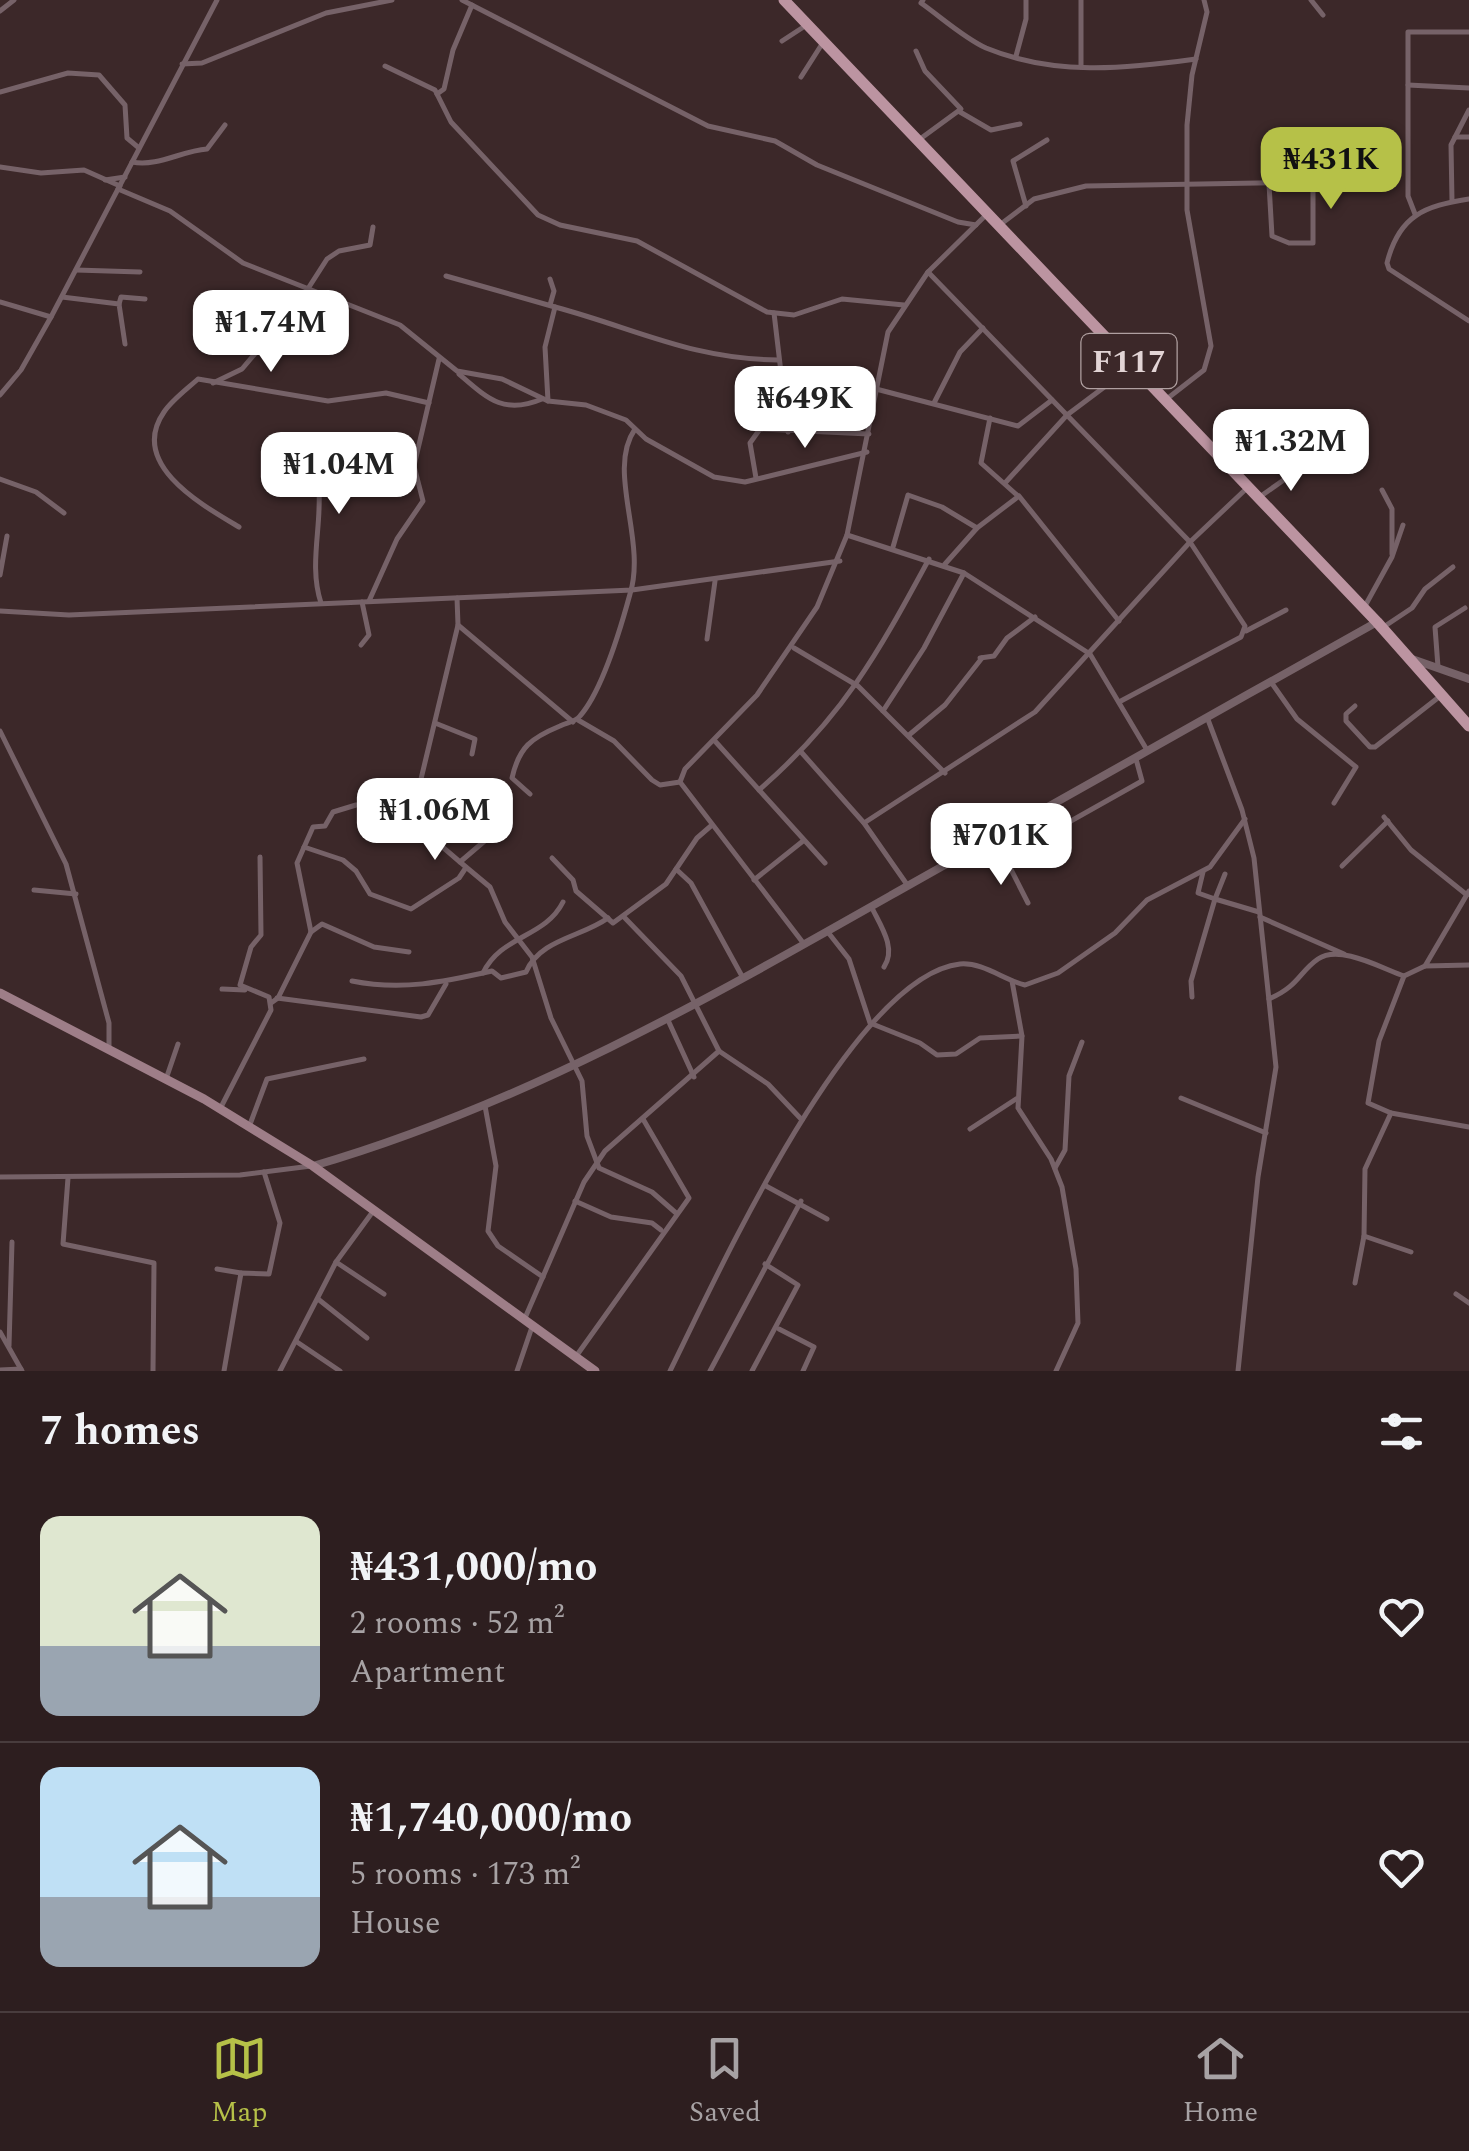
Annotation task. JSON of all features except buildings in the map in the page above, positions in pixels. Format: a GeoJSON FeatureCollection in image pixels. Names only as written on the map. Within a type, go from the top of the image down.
{"type":"FeatureCollection","features":[{"type":"Feature","properties":{"kind":"main road","name":"F117"},"geometry":{"type":"LineString","coordinates":[[784,0],[1364,608],[1469,726]]}},
{"type":"Feature","properties":{"kind":"main road"},"geometry":{"type":"LineString","coordinates":[[0,993],[166,1079],[312,1166],[594,1371]]}},
{"type":"Feature","properties":{"kind":"street"},"geometry":{"type":"LineString","coordinates":[[0,11],[14,0]]}},
{"type":"Feature","properties":{"kind":"street"},"geometry":{"type":"LineString","coordinates":[[0,394],[21,370],[51,318],[217,0]]}},
{"type":"Feature","properties":{"kind":"street"},"geometry":{"type":"LineString","coordinates":[[182,64],[202,64],[326,13],[392,0]]}},
{"type":"Feature","properties":{"kind":"street"},"geometry":{"type":"LineString","coordinates":[[462,0],[708,126],[775,140],[817,165],[976,225]]}},
{"type":"Feature","properties":{"kind":"street"},"geometry":{"type":"LineString","coordinates":[[483,10],[486,0]]}},
{"type":"Feature","properties":{"kind":"street"},"geometry":{"type":"LineString","coordinates":[[922,0],[921,4],[984,47],[1063,68],[1138,67],[1196,58]]}},
{"type":"Feature","properties":{"kind":"street"},"geometry":{"type":"LineString","coordinates":[[1016,56],[1026,20],[1026,0]]}},
{"type":"Feature","properties":{"kind":"street"},"geometry":{"type":"LineString","coordinates":[[1081,0],[1081,68]]}},
{"type":"Feature","properties":{"kind":"street"},"geometry":{"type":"LineString","coordinates":[[1166,400],[1204,370],[1211,346],[1194,258],[1188,184],[1187,125],[1207,12],[1204,0]]}},
{"type":"Feature","properties":{"kind":"street"},"geometry":{"type":"LineString","coordinates":[[1311,0],[1323,15]]}},
{"type":"Feature","properties":{"kind":"street"},"geometry":{"type":"LineString","coordinates":[[437,94],[444,89],[453,50],[472,5]]}},
{"type":"Feature","properties":{"kind":"street"},"geometry":{"type":"LineString","coordinates":[[782,41],[806,24]]}},
{"type":"Feature","properties":{"kind":"street"},"geometry":{"type":"LineString","coordinates":[[1415,214],[1408,196],[1410,29],[1469,32]]}},
{"type":"Feature","properties":{"kind":"street"},"geometry":{"type":"LineString","coordinates":[[801,77],[823,42]]}},
{"type":"Feature","properties":{"kind":"street"},"geometry":{"type":"LineString","coordinates":[[916,50],[926,71],[959,104],[960,112]]}},
{"type":"Feature","properties":{"kind":"street"},"geometry":{"type":"LineString","coordinates":[[385,66],[425,84],[437,94],[450,122],[538,215],[560,225],[637,241],[753,306],[774,313],[794,315],[854,298],[904,304]]}},
{"type":"Feature","properties":{"kind":"street"},"geometry":{"type":"LineString","coordinates":[[0,92],[68,74],[100,75],[125,105],[127,138],[139,148]]}},
{"type":"Feature","properties":{"kind":"street"},"geometry":{"type":"LineString","coordinates":[[1408,85],[1469,88]]}},
{"type":"Feature","properties":{"kind":"street"},"geometry":{"type":"LineString","coordinates":[[1452,201],[1455,136],[1469,110]]}},
{"type":"Feature","properties":{"kind":"street"},"geometry":{"type":"LineString","coordinates":[[917,141],[960,112]]}},
{"type":"Feature","properties":{"kind":"street"},"geometry":{"type":"LineString","coordinates":[[960,112],[990,130],[1020,124]]}},
{"type":"Feature","properties":{"kind":"street"},"geometry":{"type":"LineString","coordinates":[[132,162],[152,164],[186,150],[208,149],[225,125]]}},
{"type":"Feature","properties":{"kind":"street"},"geometry":{"type":"LineString","coordinates":[[1455,136],[1469,138]]}},
{"type":"Feature","properties":{"kind":"street"},"geometry":{"type":"LineString","coordinates":[[1026,206],[1013,161],[1047,140]]}},
{"type":"Feature","properties":{"kind":"street"},"geometry":{"type":"LineString","coordinates":[[0,167],[41,173],[74,169],[105,180],[170,210],[228,255],[400,326],[495,405],[524,406],[546,400]]}},
{"type":"Feature","properties":{"kind":"street"},"geometry":{"type":"LineString","coordinates":[[105,180],[125,177]]}},
{"type":"Feature","properties":{"kind":"street"},"geometry":{"type":"LineString","coordinates":[[998,226],[1043,196],[1086,186],[1188,184],[1269,184],[1310,184],[1314,243],[1288,243],[1272,236],[1269,184]]}},
{"type":"Feature","properties":{"kind":"street"},"geometry":{"type":"LineString","coordinates":[[1469,199],[1430,205],[1415,214],[1389,255],[1389,269],[1469,321]]}},
{"type":"Feature","properties":{"kind":"street"},"geometry":{"type":"LineString","coordinates":[[680,782],[685,769],[793,648],[840,561],[867,452],[888,332],[928,272],[987,214]]}},
{"type":"Feature","properties":{"kind":"street"},"geometry":{"type":"LineString","coordinates":[[211,384],[242,370],[308,289],[326,259],[339,251],[370,245],[373,227]]}},
{"type":"Feature","properties":{"kind":"street"},"geometry":{"type":"LineString","coordinates":[[76,270],[140,272]]}},
{"type":"Feature","properties":{"kind":"street"},"geometry":{"type":"LineString","coordinates":[[928,272],[1190,542],[1246,631]]}},
{"type":"Feature","properties":{"kind":"street"},"geometry":{"type":"LineString","coordinates":[[446,276],[620,324],[699,354],[778,360]]}},
{"type":"Feature","properties":{"kind":"street"},"geometry":{"type":"LineString","coordinates":[[546,400],[545,347],[554,291],[550,278]]}},
{"type":"Feature","properties":{"kind":"street"},"geometry":{"type":"LineString","coordinates":[[62,296],[119,304]]}},
{"type":"Feature","properties":{"kind":"street"},"geometry":{"type":"LineString","coordinates":[[125,344],[119,304],[122,297],[146,299]]}},
{"type":"Feature","properties":{"kind":"street"},"geometry":{"type":"LineString","coordinates":[[0,302],[51,318]]}},
{"type":"Feature","properties":{"kind":"street"},"geometry":{"type":"LineString","coordinates":[[774,313],[788,432]]}},
{"type":"Feature","properties":{"kind":"street"},"geometry":{"type":"LineString","coordinates":[[934,403],[960,352],[983,328]]}},
{"type":"Feature","properties":{"kind":"street"},"geometry":{"type":"LineString","coordinates":[[361,645],[368,635],[366,601],[397,539],[423,501],[414,466],[438,359]]}},
{"type":"Feature","properties":{"kind":"street"},"geometry":{"type":"LineString","coordinates":[[1005,483],[1067,415],[1133,366]]}},
{"type":"Feature","properties":{"kind":"street"},"geometry":{"type":"LineString","coordinates":[[456,371],[514,383],[546,400],[586,405],[626,420],[714,478],[739,482],[867,452]]}},
{"type":"Feature","properties":{"kind":"street"},"geometry":{"type":"LineString","coordinates":[[239,527],[174,483],[159,458],[153,435],[164,411],[198,379],[328,401],[386,393],[429,402]]}},
{"type":"Feature","properties":{"kind":"street"},"geometry":{"type":"LineString","coordinates":[[876,389],[1022,426],[1052,400]]}},
{"type":"Feature","properties":{"kind":"street"},"geometry":{"type":"LineString","coordinates":[[990,418],[981,463],[1018,496],[1119,621]]}},
{"type":"Feature","properties":{"kind":"street"},"geometry":{"type":"LineString","coordinates":[[530,794],[512,778],[517,755],[526,742],[575,721],[596,686],[632,590],[633,518],[622,459],[635,428]]}},
{"type":"Feature","properties":{"kind":"street"},"geometry":{"type":"LineString","coordinates":[[756,478],[752,434],[760,429],[870,434]]}},
{"type":"Feature","properties":{"kind":"street"},"geometry":{"type":"LineString","coordinates":[[307,447],[317,466],[321,496],[316,588],[321,604]]}},
{"type":"Feature","properties":{"kind":"street"},"geometry":{"type":"LineString","coordinates":[[1259,498],[1304,466]]}},
{"type":"Feature","properties":{"kind":"street"},"geometry":{"type":"LineString","coordinates":[[0,479],[36,492],[64,513]]}},
{"type":"Feature","properties":{"kind":"street"},"geometry":{"type":"LineString","coordinates":[[864,823],[1035,712],[1190,542],[1248,486]]}},
{"type":"Feature","properties":{"kind":"street"},"geometry":{"type":"LineString","coordinates":[[1382,490],[1392,509],[1392,557]]}},
{"type":"Feature","properties":{"kind":"street"},"geometry":{"type":"LineString","coordinates":[[893,547],[908,495],[942,507],[978,528]]}},
{"type":"Feature","properties":{"kind":"street"},"geometry":{"type":"LineString","coordinates":[[945,564],[978,528],[1018,496]]}},
{"type":"Feature","properties":{"kind":"street"},"geometry":{"type":"LineString","coordinates":[[1364,608],[1392,557],[1403,525]]}},
{"type":"Feature","properties":{"kind":"street"},"geometry":{"type":"LineString","coordinates":[[847,535],[964,573],[1090,654],[1147,750]]}},
{"type":"Feature","properties":{"kind":"street"},"geometry":{"type":"LineString","coordinates":[[0,575],[7,536]]}},
{"type":"Feature","properties":{"kind":"street"},"geometry":{"type":"LineString","coordinates":[[759,790],[802,752],[858,686],[929,559]]}},
{"type":"Feature","properties":{"kind":"street"},"geometry":{"type":"LineString","coordinates":[[0,611],[69,614],[632,590],[840,561]]}},
{"type":"Feature","properties":{"kind":"street"},"geometry":{"type":"LineString","coordinates":[[0,1177],[264,1172],[312,1166],[409,1136],[485,1106],[743,978],[1147,750],[1412,608],[1424,589],[1453,568]]}},
{"type":"Feature","properties":{"kind":"street"},"geometry":{"type":"LineString","coordinates":[[882,710],[924,648],[964,573]]}},
{"type":"Feature","properties":{"kind":"street"},"geometry":{"type":"LineString","coordinates":[[708,640],[716,581]]}},
{"type":"Feature","properties":{"kind":"street"},"geometry":{"type":"LineString","coordinates":[[458,598],[458,625],[421,779],[406,803],[404,816],[490,886],[517,940],[532,958],[551,1018],[585,1090],[596,1164],[652,1192],[676,1212]]}},
{"type":"Feature","properties":{"kind":"street"},"geometry":{"type":"LineString","coordinates":[[1438,670],[1435,627],[1465,608]]}},
{"type":"Feature","properties":{"kind":"street"},"geometry":{"type":"LineString","coordinates":[[1119,702],[1286,610]]}},
{"type":"Feature","properties":{"kind":"street"},"geometry":{"type":"LineString","coordinates":[[908,736],[945,704],[979,658],[994,656],[1007,638],[1035,617]]}},
{"type":"Feature","properties":{"kind":"street"},"geometry":{"type":"LineString","coordinates":[[458,625],[575,721],[614,741],[652,780],[660,784],[680,782]]}},
{"type":"Feature","properties":{"kind":"street"},"geometry":{"type":"LineString","coordinates":[[793,648],[858,686],[945,772]]}},
{"type":"Feature","properties":{"kind":"street"},"geometry":{"type":"LineString","coordinates":[[1412,659],[1469,678]]}},
{"type":"Feature","properties":{"kind":"street"},"geometry":{"type":"LineString","coordinates":[[1271,682],[1297,719],[1356,767],[1334,803]]}},
{"type":"Feature","properties":{"kind":"street"},"geometry":{"type":"LineString","coordinates":[[1356,706],[1346,714],[1346,721],[1370,747],[1375,747],[1442,695]]}},
{"type":"Feature","properties":{"kind":"street"},"geometry":{"type":"LineString","coordinates":[[1207,717],[1245,819],[1276,1067],[1238,1371]]}},
{"type":"Feature","properties":{"kind":"street"},"geometry":{"type":"LineString","coordinates":[[435,722],[475,740],[472,754]]}},
{"type":"Feature","properties":{"kind":"street"},"geometry":{"type":"LineString","coordinates":[[0,731],[38,799],[76,894],[109,1023],[110,1048]]}},
{"type":"Feature","properties":{"kind":"street"},"geometry":{"type":"LineString","coordinates":[[714,740],[824,863]]}},
{"type":"Feature","properties":{"kind":"street"},"geometry":{"type":"LineString","coordinates":[[802,752],[864,823],[908,886]]}},
{"type":"Feature","properties":{"kind":"street"},"geometry":{"type":"LineString","coordinates":[[1005,858],[1142,781],[1136,758]]}},
{"type":"Feature","properties":{"kind":"street"},"geometry":{"type":"LineString","coordinates":[[680,782],[804,944]]}},
{"type":"Feature","properties":{"kind":"street"},"geometry":{"type":"LineString","coordinates":[[310,932],[297,863],[313,827],[325,826],[334,812],[356,805],[406,803]]}},
{"type":"Feature","properties":{"kind":"street"},"geometry":{"type":"LineString","coordinates":[[435,839],[456,805]]}},
{"type":"Feature","properties":{"kind":"street"},"geometry":{"type":"LineString","coordinates":[[680,1371],[671,1369],[802,1120],[870,1023],[913,983],[951,966],[986,969],[1025,985],[1058,973],[1115,933],[1147,900],[1202,872],[1245,819]]}},
{"type":"Feature","properties":{"kind":"street"},"geometry":{"type":"LineString","coordinates":[[1342,866],[1386,819],[1411,850],[1468,893],[1426,966]]}},
{"type":"Feature","properties":{"kind":"street"},"geometry":{"type":"LineString","coordinates":[[552,858],[573,880],[576,891],[613,923],[666,884],[697,838],[712,825]]}},
{"type":"Feature","properties":{"kind":"street"},"geometry":{"type":"LineString","coordinates":[[460,862],[494,832]]}},
{"type":"Feature","properties":{"kind":"street"},"geometry":{"type":"LineString","coordinates":[[995,838],[1028,903]]}},
{"type":"Feature","properties":{"kind":"street"},"geometry":{"type":"LineString","coordinates":[[754,880],[804,840]]}},
{"type":"Feature","properties":{"kind":"street"},"geometry":{"type":"LineString","coordinates":[[304,848],[342,860],[356,871],[370,894],[410,909],[460,878],[466,869]]}},
{"type":"Feature","properties":{"kind":"street"},"geometry":{"type":"LineString","coordinates":[[245,990],[240,984],[245,965],[261,935],[260,857]]}},
{"type":"Feature","properties":{"kind":"street"},"geometry":{"type":"LineString","coordinates":[[676,868],[691,883],[743,978]]}},
{"type":"Feature","properties":{"kind":"street"},"geometry":{"type":"LineString","coordinates":[[1202,872],[1198,892],[1404,976],[1426,966],[1469,966]]}},
{"type":"Feature","properties":{"kind":"street"},"geometry":{"type":"LineString","coordinates":[[1192,997],[1191,981],[1224,874]]}},
{"type":"Feature","properties":{"kind":"street"},"geometry":{"type":"LineString","coordinates":[[34,890],[76,894]]}},
{"type":"Feature","properties":{"kind":"street"},"geometry":{"type":"LineString","coordinates":[[483,974],[492,954],[555,918],[563,902]]}},
{"type":"Feature","properties":{"kind":"street"},"geometry":{"type":"LineString","coordinates":[[872,906],[888,945],[890,956],[884,967]]}},
{"type":"Feature","properties":{"kind":"street"},"geometry":{"type":"LineString","coordinates":[[624,916],[681,976],[719,1051],[768,1084],[802,1120]]}},
{"type":"Feature","properties":{"kind":"street"},"geometry":{"type":"LineString","coordinates":[[352,981],[404,987],[483,974],[517,976],[526,972],[532,958],[608,918]]}},
{"type":"Feature","properties":{"kind":"street"},"geometry":{"type":"LineString","coordinates":[[278,998],[310,932],[322,924],[374,947],[409,952]]}},
{"type":"Feature","properties":{"kind":"street"},"geometry":{"type":"LineString","coordinates":[[827,931],[848,959],[870,1023],[920,1043],[936,1056],[956,1054],[980,1038],[1022,1036]]}},
{"type":"Feature","properties":{"kind":"street"},"geometry":{"type":"LineString","coordinates":[[1269,999],[1296,986],[1315,960],[1348,956]]}},
{"type":"Feature","properties":{"kind":"street"},"geometry":{"type":"LineString","coordinates":[[1404,976],[1379,1041],[1369,1107],[1469,1126]]}},
{"type":"Feature","properties":{"kind":"street"},"geometry":{"type":"LineString","coordinates":[[1012,980],[1022,1036],[1016,1099],[1055,1168],[1076,1269],[1078,1323],[1056,1371]]}},
{"type":"Feature","properties":{"kind":"street"},"geometry":{"type":"LineString","coordinates":[[222,989],[245,990],[270,1000],[422,1017],[428,1015],[448,982]]}},
{"type":"Feature","properties":{"kind":"street"},"geometry":{"type":"LineString","coordinates":[[220,1110],[270,1000]]}},
{"type":"Feature","properties":{"kind":"street"},"geometry":{"type":"LineString","coordinates":[[667,1018],[694,1077]]}},
{"type":"Feature","properties":{"kind":"street"},"geometry":{"type":"LineString","coordinates":[[1055,1168],[1065,1150],[1070,1076],[1082,1042]]}},
{"type":"Feature","properties":{"kind":"street"},"geometry":{"type":"LineString","coordinates":[[166,1079],[178,1044]]}},
{"type":"Feature","properties":{"kind":"street"},"geometry":{"type":"LineString","coordinates":[[517,1371],[543,1277],[596,1164],[605,1151],[694,1077],[719,1051]]}},
{"type":"Feature","properties":{"kind":"street"},"geometry":{"type":"LineString","coordinates":[[249,1127],[267,1079],[364,1059]]}},
{"type":"Feature","properties":{"kind":"street"},"geometry":{"type":"LineString","coordinates":[[1181,1098],[1266,1133]]}},
{"type":"Feature","properties":{"kind":"street"},"geometry":{"type":"LineString","coordinates":[[970,1129],[1016,1099]]}},
{"type":"Feature","properties":{"kind":"street"},"geometry":{"type":"LineString","coordinates":[[485,1106],[496,1166],[488,1231],[498,1246],[543,1277]]}},
{"type":"Feature","properties":{"kind":"street"},"geometry":{"type":"LineString","coordinates":[[1355,1283],[1364,1236],[1365,1169],[1391,1113]]}},
{"type":"Feature","properties":{"kind":"street"},"geometry":{"type":"LineString","coordinates":[[576,1357],[690,1194],[669,1169],[643,1118]]}},
{"type":"Feature","properties":{"kind":"street"},"geometry":{"type":"LineString","coordinates":[[592,1152],[605,1151]]}},
{"type":"Feature","properties":{"kind":"street"},"geometry":{"type":"LineString","coordinates":[[216,1269],[269,1274],[280,1236],[264,1172]]}},
{"type":"Feature","properties":{"kind":"street"},"geometry":{"type":"LineString","coordinates":[[68,1178],[63,1244],[154,1264],[153,1371]]}},
{"type":"Feature","properties":{"kind":"street"},"geometry":{"type":"LineString","coordinates":[[766,1186],[800,1201],[827,1220]]}},
{"type":"Feature","properties":{"kind":"street"},"geometry":{"type":"LineString","coordinates":[[576,1201],[611,1217],[652,1223],[662,1231]]}},
{"type":"Feature","properties":{"kind":"street"},"geometry":{"type":"LineString","coordinates":[[710,1371],[800,1201]]}},
{"type":"Feature","properties":{"kind":"street"},"geometry":{"type":"LineString","coordinates":[[280,1371],[336,1262],[374,1209]]}},
{"type":"Feature","properties":{"kind":"street"},"geometry":{"type":"LineString","coordinates":[[1364,1236],[1410,1252]]}},
{"type":"Feature","properties":{"kind":"street"},"geometry":{"type":"LineString","coordinates":[[9,1346],[12,1242]]}},
{"type":"Feature","properties":{"kind":"street"},"geometry":{"type":"LineString","coordinates":[[336,1262],[384,1294]]}},
{"type":"Feature","properties":{"kind":"street"},"geometry":{"type":"LineString","coordinates":[[752,1371],[778,1329],[798,1285],[765,1264]]}},
{"type":"Feature","properties":{"kind":"street"},"geometry":{"type":"LineString","coordinates":[[224,1371],[241,1273]]}},
{"type":"Feature","properties":{"kind":"street"},"geometry":{"type":"LineString","coordinates":[[1456,1294],[1469,1303]]}},
{"type":"Feature","properties":{"kind":"street"},"geometry":{"type":"LineString","coordinates":[[318,1299],[367,1338]]}},
{"type":"Feature","properties":{"kind":"street"},"geometry":{"type":"LineString","coordinates":[[778,1329],[814,1347],[803,1371]]}},
{"type":"Feature","properties":{"kind":"street"},"geometry":{"type":"LineString","coordinates":[[0,1332],[21,1370],[0,1370]]}},
{"type":"Feature","properties":{"kind":"street"},"geometry":{"type":"LineString","coordinates":[[297,1342],[340,1371]]}}]}
